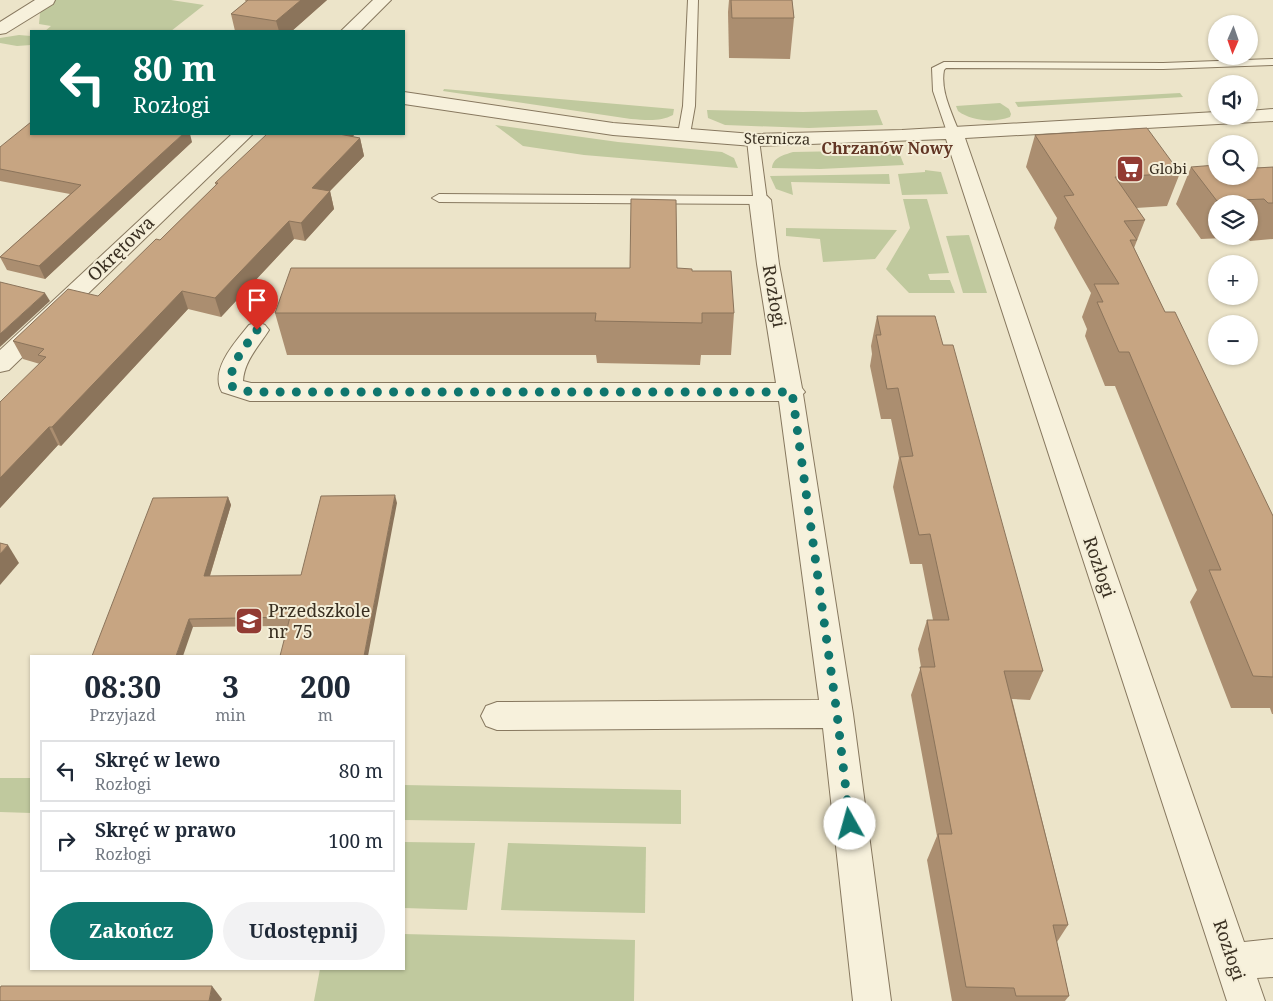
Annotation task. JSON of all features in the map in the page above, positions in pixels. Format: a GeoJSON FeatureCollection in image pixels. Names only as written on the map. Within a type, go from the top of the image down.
{"type":"FeatureCollection","features":[{"type":"Feature","properties":{"kind":"street"},"geometry":{"type":"LineString","coordinates":[[2,27],[48,0]]}},
{"type":"Feature","properties":{"kind":"street"},"geometry":{"type":"LineString","coordinates":[[351,30],[383,0]]}},
{"type":"Feature","properties":{"kind":"street","name":"Sternicza"},"geometry":{"type":"LineString","coordinates":[[405,98],[613,129],[753,140],[824,139],[1273,115]]}},
{"type":"Feature","properties":{"kind":"street","name":"Rozłogi"},"geometry":{"type":"LineString","coordinates":[[953,132],[1246,1001]]}},
{"type":"Feature","properties":{"kind":"street","name":"Okrętowa"},"geometry":{"type":"LineString","coordinates":[[0,364],[242,135]]}},
{"type":"Feature","properties":{"kind":"street","name":"Rozłogi"},"geometry":{"type":"LineString","coordinates":[[760,200],[768,264],[792,392],[837,714],[872,1001]]}},
{"type":"Feature","properties":{"kind":"street"},"geometry":{"type":"LineString","coordinates":[[257,330],[235,363],[229,376],[231,386],[250,392],[792,392]]}},
{"type":"Feature","properties":{"kind":"street"},"geometry":{"type":"LineString","coordinates":[[497,716],[837,714]]}},
{"type":"Feature","properties":{"kind":"street"},"geometry":{"type":"LineString","coordinates":[[1233,961],[1273,958]]}},
{"type":"Feature","properties":{"kind":"lane"},"geometry":{"type":"LineString","coordinates":[[684,134],[689,106],[693,0]]}},
{"type":"Feature","properties":{"kind":"lane"},"geometry":{"type":"LineString","coordinates":[[953,132],[943,104],[936,74],[938,68],[952,64],[1163,66],[1273,62]]}},
{"type":"Feature","properties":{"kind":"lane"},"geometry":{"type":"LineString","coordinates":[[439,198],[760,200],[753,140]]}},
{"type":"Feature","properties":{"kind":"green space"},"geometry":{"type":"Polygon","coordinates":[[[55,0],[171,0],[204,5],[172,30],[46,30],[51,26],[39,24],[40,13],[55,0]]]}},
{"type":"Feature","properties":{"kind":"green space"},"geometry":{"type":"Polygon","coordinates":[[[19,35],[30,36],[30,45],[17,46],[0,43],[0,38],[19,35]]]}},
{"type":"Feature","properties":{"kind":"green space"},"geometry":{"type":"Polygon","coordinates":[[[444,89],[674,109],[673,115],[663,119],[631,119],[443,91],[444,89]]]}},
{"type":"Feature","properties":{"kind":"green space"},"geometry":{"type":"Polygon","coordinates":[[[1180,93],[1183,97],[1018,107],[1015,102],[1180,93]]]}},
{"type":"Feature","properties":{"kind":"green space"},"geometry":{"type":"Polygon","coordinates":[[[1000,103],[1009,109],[1010,117],[997,120],[976,119],[958,111],[956,106],[1000,103]]]}},
{"type":"Feature","properties":{"kind":"green space"},"geometry":{"type":"Polygon","coordinates":[[[707,110],[803,112],[877,110],[883,125],[809,128],[725,125],[708,118],[707,110]]]}},
{"type":"Feature","properties":{"kind":"green space"},"geometry":{"type":"Polygon","coordinates":[[[495,125],[618,142],[722,152],[734,158],[738,168],[584,155],[523,146],[495,125]]]}},
{"type":"Feature","properties":{"kind":"green space"},"geometry":{"type":"Polygon","coordinates":[[[898,150],[904,165],[820,169],[772,168],[774,161],[783,155],[793,152],[898,150]]]}},
{"type":"Feature","properties":{"kind":"green space"},"geometry":{"type":"Polygon","coordinates":[[[925,170],[941,172],[948,194],[902,195],[898,174],[925,172],[925,170]]]}},
{"type":"Feature","properties":{"kind":"green space"},"geometry":{"type":"Polygon","coordinates":[[[889,174],[890,184],[791,182],[793,195],[776,189],[770,176],[889,174]]]}},
{"type":"Feature","properties":{"kind":"green space"},"geometry":{"type":"Polygon","coordinates":[[[903,199],[927,199],[949,273],[928,274],[930,280],[950,280],[955,293],[909,293],[886,269],[910,228],[903,199]]]}},
{"type":"Feature","properties":{"kind":"green space"},"geometry":{"type":"Polygon","coordinates":[[[786,228],[897,230],[875,259],[823,262],[820,239],[786,236],[786,228]]]}},
{"type":"Feature","properties":{"kind":"green space"},"geometry":{"type":"Polygon","coordinates":[[[969,235],[987,293],[963,293],[946,236],[969,235]]]}},
{"type":"Feature","properties":{"kind":"green space"},"geometry":{"type":"Polygon","coordinates":[[[0,778],[30,778],[30,813],[0,812],[0,778]]]}},
{"type":"Feature","properties":{"kind":"green space"},"geometry":{"type":"Polygon","coordinates":[[[405,785],[681,790],[681,824],[405,820],[405,785]]]}},
{"type":"Feature","properties":{"kind":"green space"},"geometry":{"type":"Polygon","coordinates":[[[405,842],[475,843],[467,910],[405,908],[405,842]]]}},
{"type":"Feature","properties":{"kind":"green space"},"geometry":{"type":"Polygon","coordinates":[[[508,843],[646,847],[645,913],[501,910],[508,843]]]}},
{"type":"Feature","properties":{"kind":"green space"},"geometry":{"type":"Polygon","coordinates":[[[405,934],[635,940],[634,1001],[314,1001],[320,970],[405,970],[405,934]]]}},
{"type":"Feature","properties":{"kind":"building"},"geometry":{"type":"Polygon","coordinates":[[[248,0],[301,0],[276,21],[231,14],[248,0]]]}},
{"type":"Feature","properties":{"kind":"building"},"geometry":{"type":"Polygon","coordinates":[[[731,0],[792,0],[794,18],[732,18],[731,0]]]}},
{"type":"Feature","properties":{"kind":"building"},"geometry":{"type":"Polygon","coordinates":[[[30,123],[30,135],[182,135],[39,266],[0,257],[81,185],[0,169],[0,147],[30,123]]]}},
{"type":"Feature","properties":{"kind":"building"},"geometry":{"type":"Polygon","coordinates":[[[1147,128],[1180,173],[1115,177],[1145,220],[1124,221],[1137,240],[1130,240],[1165,312],[1175,312],[1273,516],[1273,677],[1253,676],[1209,570],[1221,570],[1129,352],[1119,352],[1097,302],[1103,302],[1094,284],[1119,284],[1064,196],[1074,195],[1035,135],[1147,128]]]}},
{"type":"Feature","properties":{"kind":"building"},"geometry":{"type":"Polygon","coordinates":[[[266,135],[344,135],[360,138],[312,188],[330,191],[301,223],[289,221],[215,298],[182,291],[52,427],[49,427],[0,478],[0,402],[46,357],[38,355],[44,349],[13,341],[68,289],[98,296],[156,239],[160,240],[218,183],[215,183],[266,135]]]}},
{"type":"Feature","properties":{"kind":"building"},"geometry":{"type":"Polygon","coordinates":[[[1208,166],[1208,185],[1258,185],[1258,168],[1273,167],[1273,203],[1268,203],[1264,199],[1258,199],[1258,195],[1212,195],[1191,167],[1208,166]]]}},
{"type":"Feature","properties":{"kind":"building"},"geometry":{"type":"Polygon","coordinates":[[[631,199],[676,200],[677,268],[692,269],[692,271],[731,271],[734,313],[702,313],[702,323],[595,321],[596,313],[275,313],[291,268],[630,268],[631,199]]]}},
{"type":"Feature","properties":{"kind":"building"},"geometry":{"type":"Polygon","coordinates":[[[0,282],[45,293],[0,334],[0,282]]]}},
{"type":"Feature","properties":{"kind":"building"},"geometry":{"type":"Polygon","coordinates":[[[877,316],[935,316],[943,345],[953,345],[1043,671],[1004,671],[1068,925],[1053,925],[1069,996],[1016,996],[1014,988],[966,987],[938,834],[952,834],[920,667],[935,667],[927,620],[949,620],[930,534],[919,535],[900,457],[913,456],[898,388],[887,389],[876,335],[881,335],[877,316]]]}},
{"type":"Feature","properties":{"kind":"building"},"geometry":{"type":"Polygon","coordinates":[[[395,495],[364,655],[280,655],[290,617],[189,619],[176,655],[92,655],[153,498],[228,497],[204,576],[301,575],[321,496],[395,495]]]}},
{"type":"Feature","properties":{"kind":"building"},"geometry":{"type":"Polygon","coordinates":[[[0,543],[8,545],[0,554],[0,543]]]}},
{"type":"Feature","properties":{"kind":"building"},"geometry":{"type":"Polygon","coordinates":[[[1,986],[212,986],[209,1001],[0,1001],[1,986]]]}},
{"type":"Feature","properties":{"kind":"place","name":"Globi"},"geometry":{"type":"Point","coordinates":[1130,169]}},
{"type":"Feature","properties":{"kind":"place","name":"Przedszkole nr 75"},"geometry":{"type":"Point","coordinates":[249,621]}},
{"type":"Feature","properties":{"kind":"district","name":"Chrzanów Nowy"},"geometry":{"type":"Point","coordinates":[887,148]}},
{"type":"Feature","properties":{"kind":"route"},"geometry":{"type":"LineString","coordinates":[[257,330],[235,363],[229,376],[231,386],[250,392],[792,392],[837,714],[850,824]]}}]}
